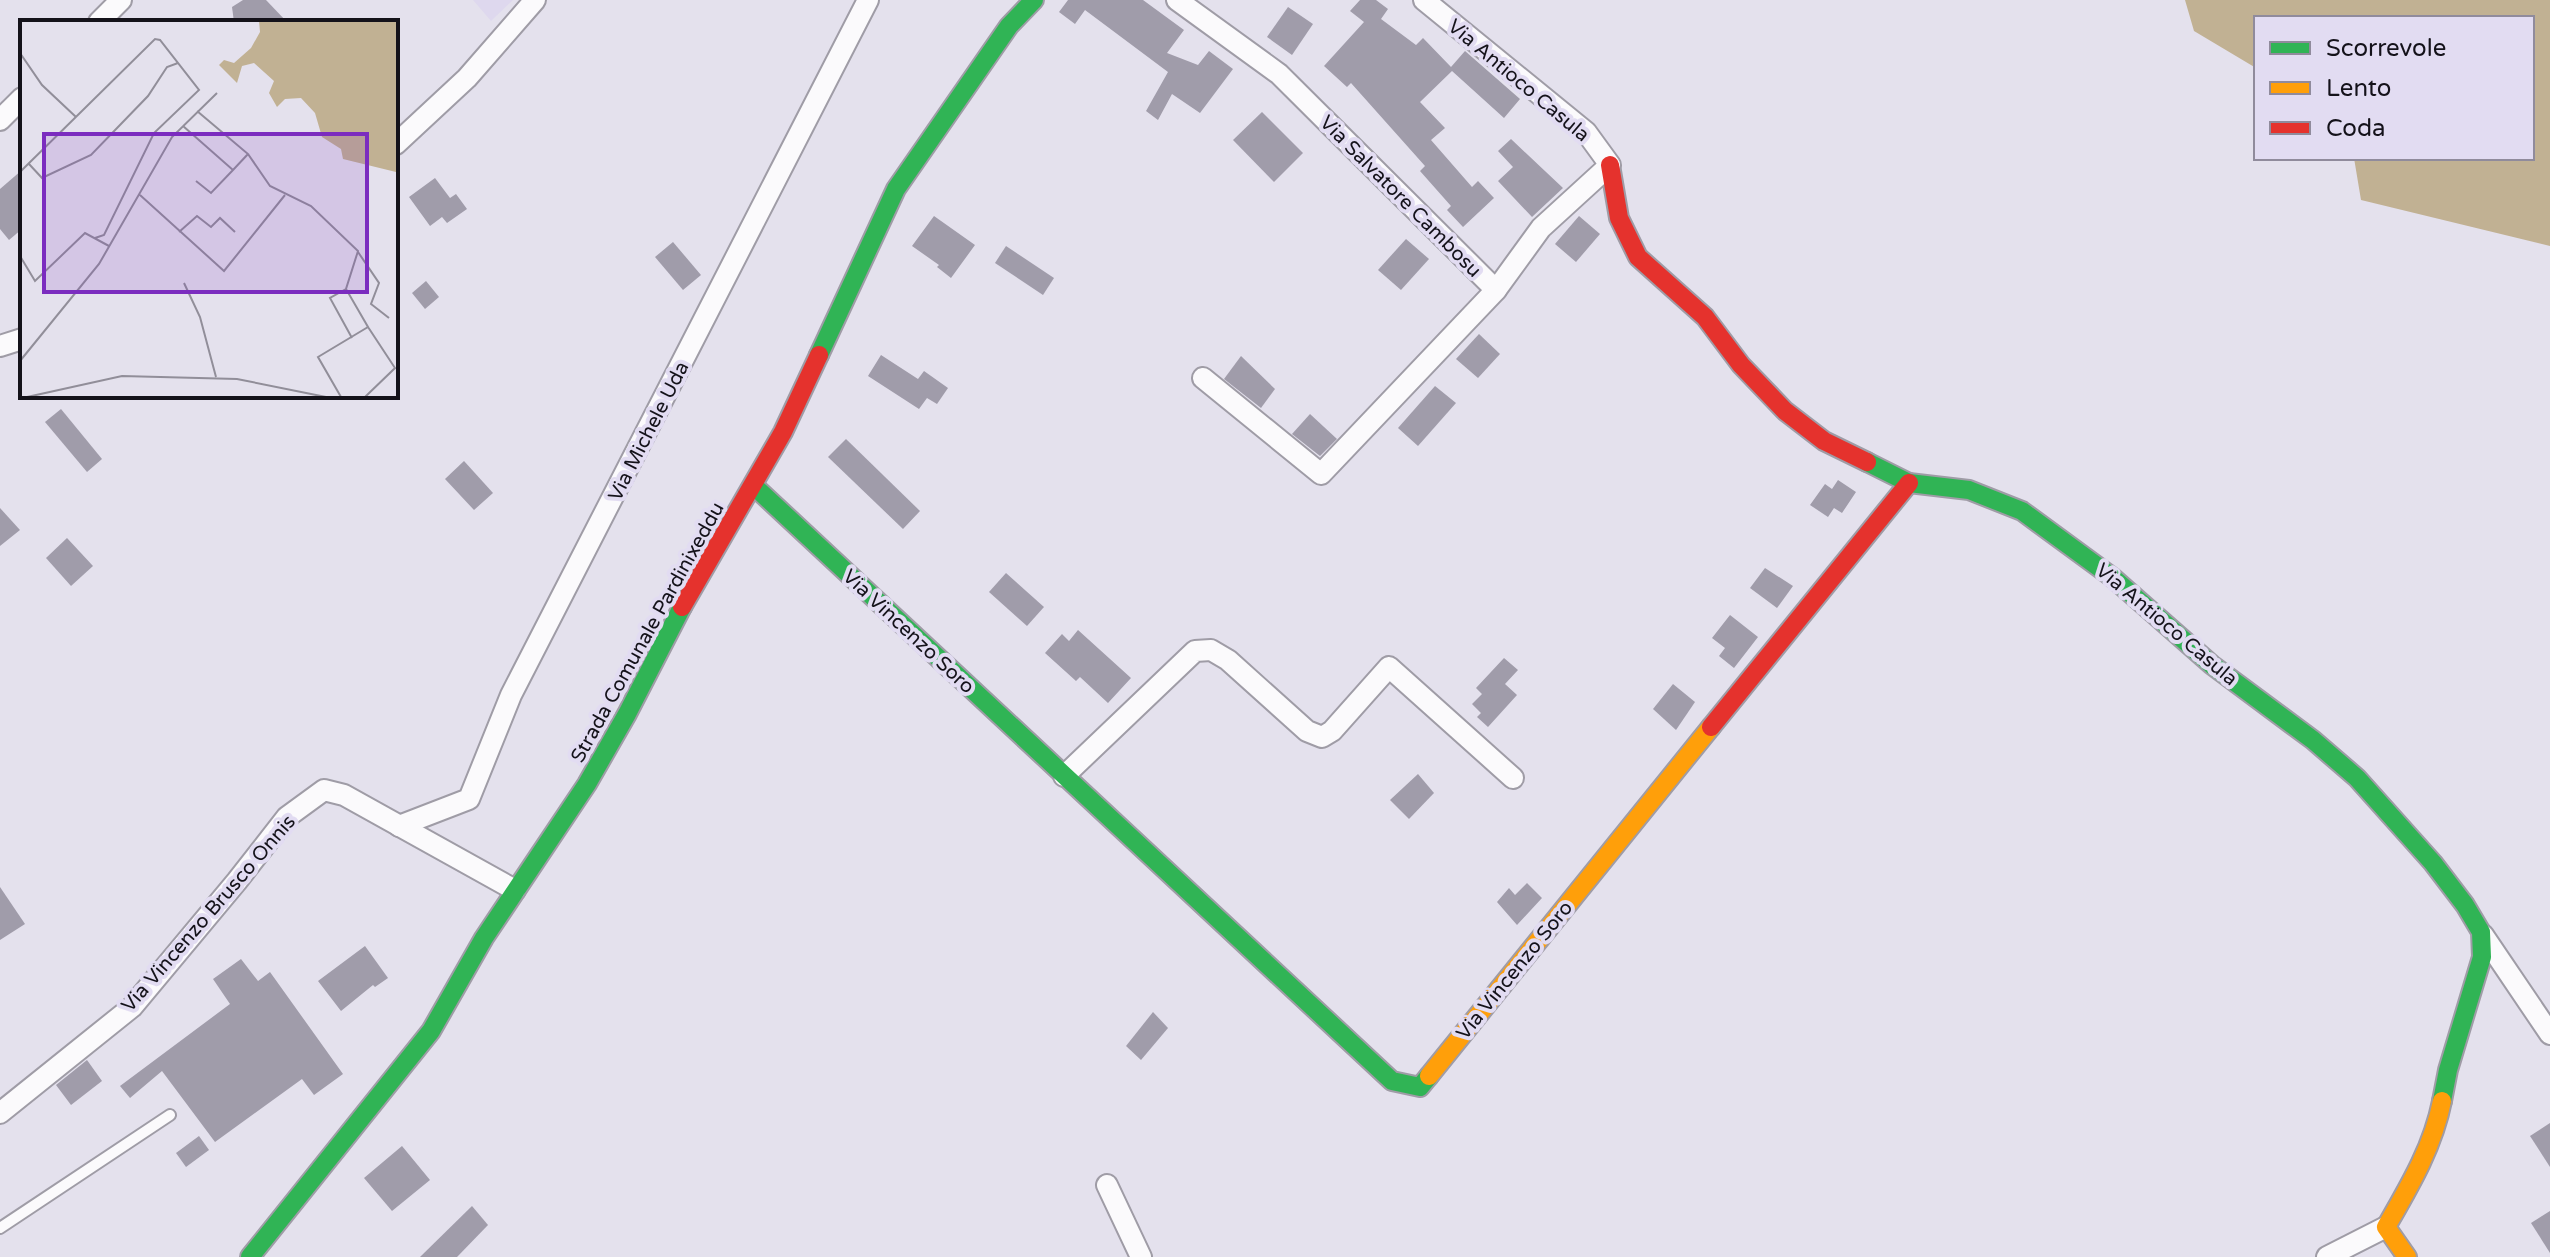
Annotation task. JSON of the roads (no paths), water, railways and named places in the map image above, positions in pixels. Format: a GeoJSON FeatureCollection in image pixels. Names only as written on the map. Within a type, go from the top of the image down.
{"type":"FeatureCollection","features":[{"type":"Feature","properties":{"kind":"street"},"geometry":{"type":"LineString","coordinates":[[101,20],[121,0]]}},
{"type":"Feature","properties":{"kind":"street"},"geometry":{"type":"LineString","coordinates":[[398,142],[467,78],[535,0]]}},
{"type":"Feature","properties":{"kind":"street","name":"Via Michele Uda"},"geometry":{"type":"LineString","coordinates":[[399,826],[469,799],[511,695],[868,0]]}},
{"type":"Feature","properties":{"kind":"street","name":"Strada Comunale Pardinixeddu"},"geometry":{"type":"LineString","coordinates":[[250,1257],[431,1031],[484,938],[587,784],[627,714],[666,635],[783,432],[896,189],[1009,26],[1034,0]]}},
{"type":"Feature","properties":{"kind":"street","name":"Via Salvatore Cambosu"},"geometry":{"type":"LineString","coordinates":[[1177,0],[1279,74],[1496,290],[1321,474],[1203,378]]}},
{"type":"Feature","properties":{"kind":"street","name":"Via Antioco Casula"},"geometry":{"type":"LineString","coordinates":[[1424,0],[1586,132],[1610,165],[1619,218],[1638,257],[1705,317],[1741,365],[1785,411],[1824,441],[1909,483],[1969,490],[2022,511],[2112,577],[2212,665],[2313,740],[2357,778],[2433,863],[2481,932]]}},
{"type":"Feature","properties":{"kind":"street"},"geometry":{"type":"LineString","coordinates":[[0,120],[20,100]]}},
{"type":"Feature","properties":{"kind":"street"},"geometry":{"type":"LineString","coordinates":[[1496,290],[1541,228],[1610,165]]}},
{"type":"Feature","properties":{"kind":"street"},"geometry":{"type":"LineString","coordinates":[[0,346],[20,340]]}},
{"type":"Feature","properties":{"kind":"street","name":"Via Vincenzo Soro"},"geometry":{"type":"LineString","coordinates":[[754,486],[1392,1081],[1420,1087],[1909,483]]}},
{"type":"Feature","properties":{"kind":"street"},"geometry":{"type":"LineString","coordinates":[[1064,776],[1195,651],[1211,650],[1228,660],[1307,731],[1322,737],[1332,731],[1389,667],[1513,778]]}},
{"type":"Feature","properties":{"kind":"street","name":"Via Vincenzo Brusco Onnis"},"geometry":{"type":"LineString","coordinates":[[0,1113],[132,1007],[287,817],[324,790],[344,795],[515,890]]}},
{"type":"Feature","properties":{"kind":"street"},"geometry":{"type":"LineString","coordinates":[[2481,932],[2550,1034]]}},
{"type":"Feature","properties":{"kind":"street"},"geometry":{"type":"LineString","coordinates":[[2327,1257],[2386,1227],[2418,1171],[2439,1116],[2448,1070],[2482,957],[2481,932]]}},
{"type":"Feature","properties":{"kind":"street"},"geometry":{"type":"LineString","coordinates":[[1107,1185],[1141,1257]]}},
{"type":"Feature","properties":{"kind":"street"},"geometry":{"type":"LineString","coordinates":[[2386,1227],[2407,1257]]}},
{"type":"Feature","properties":{"kind":"lane"},"geometry":{"type":"LineString","coordinates":[[0,1228],[170,1115]]}}]}
